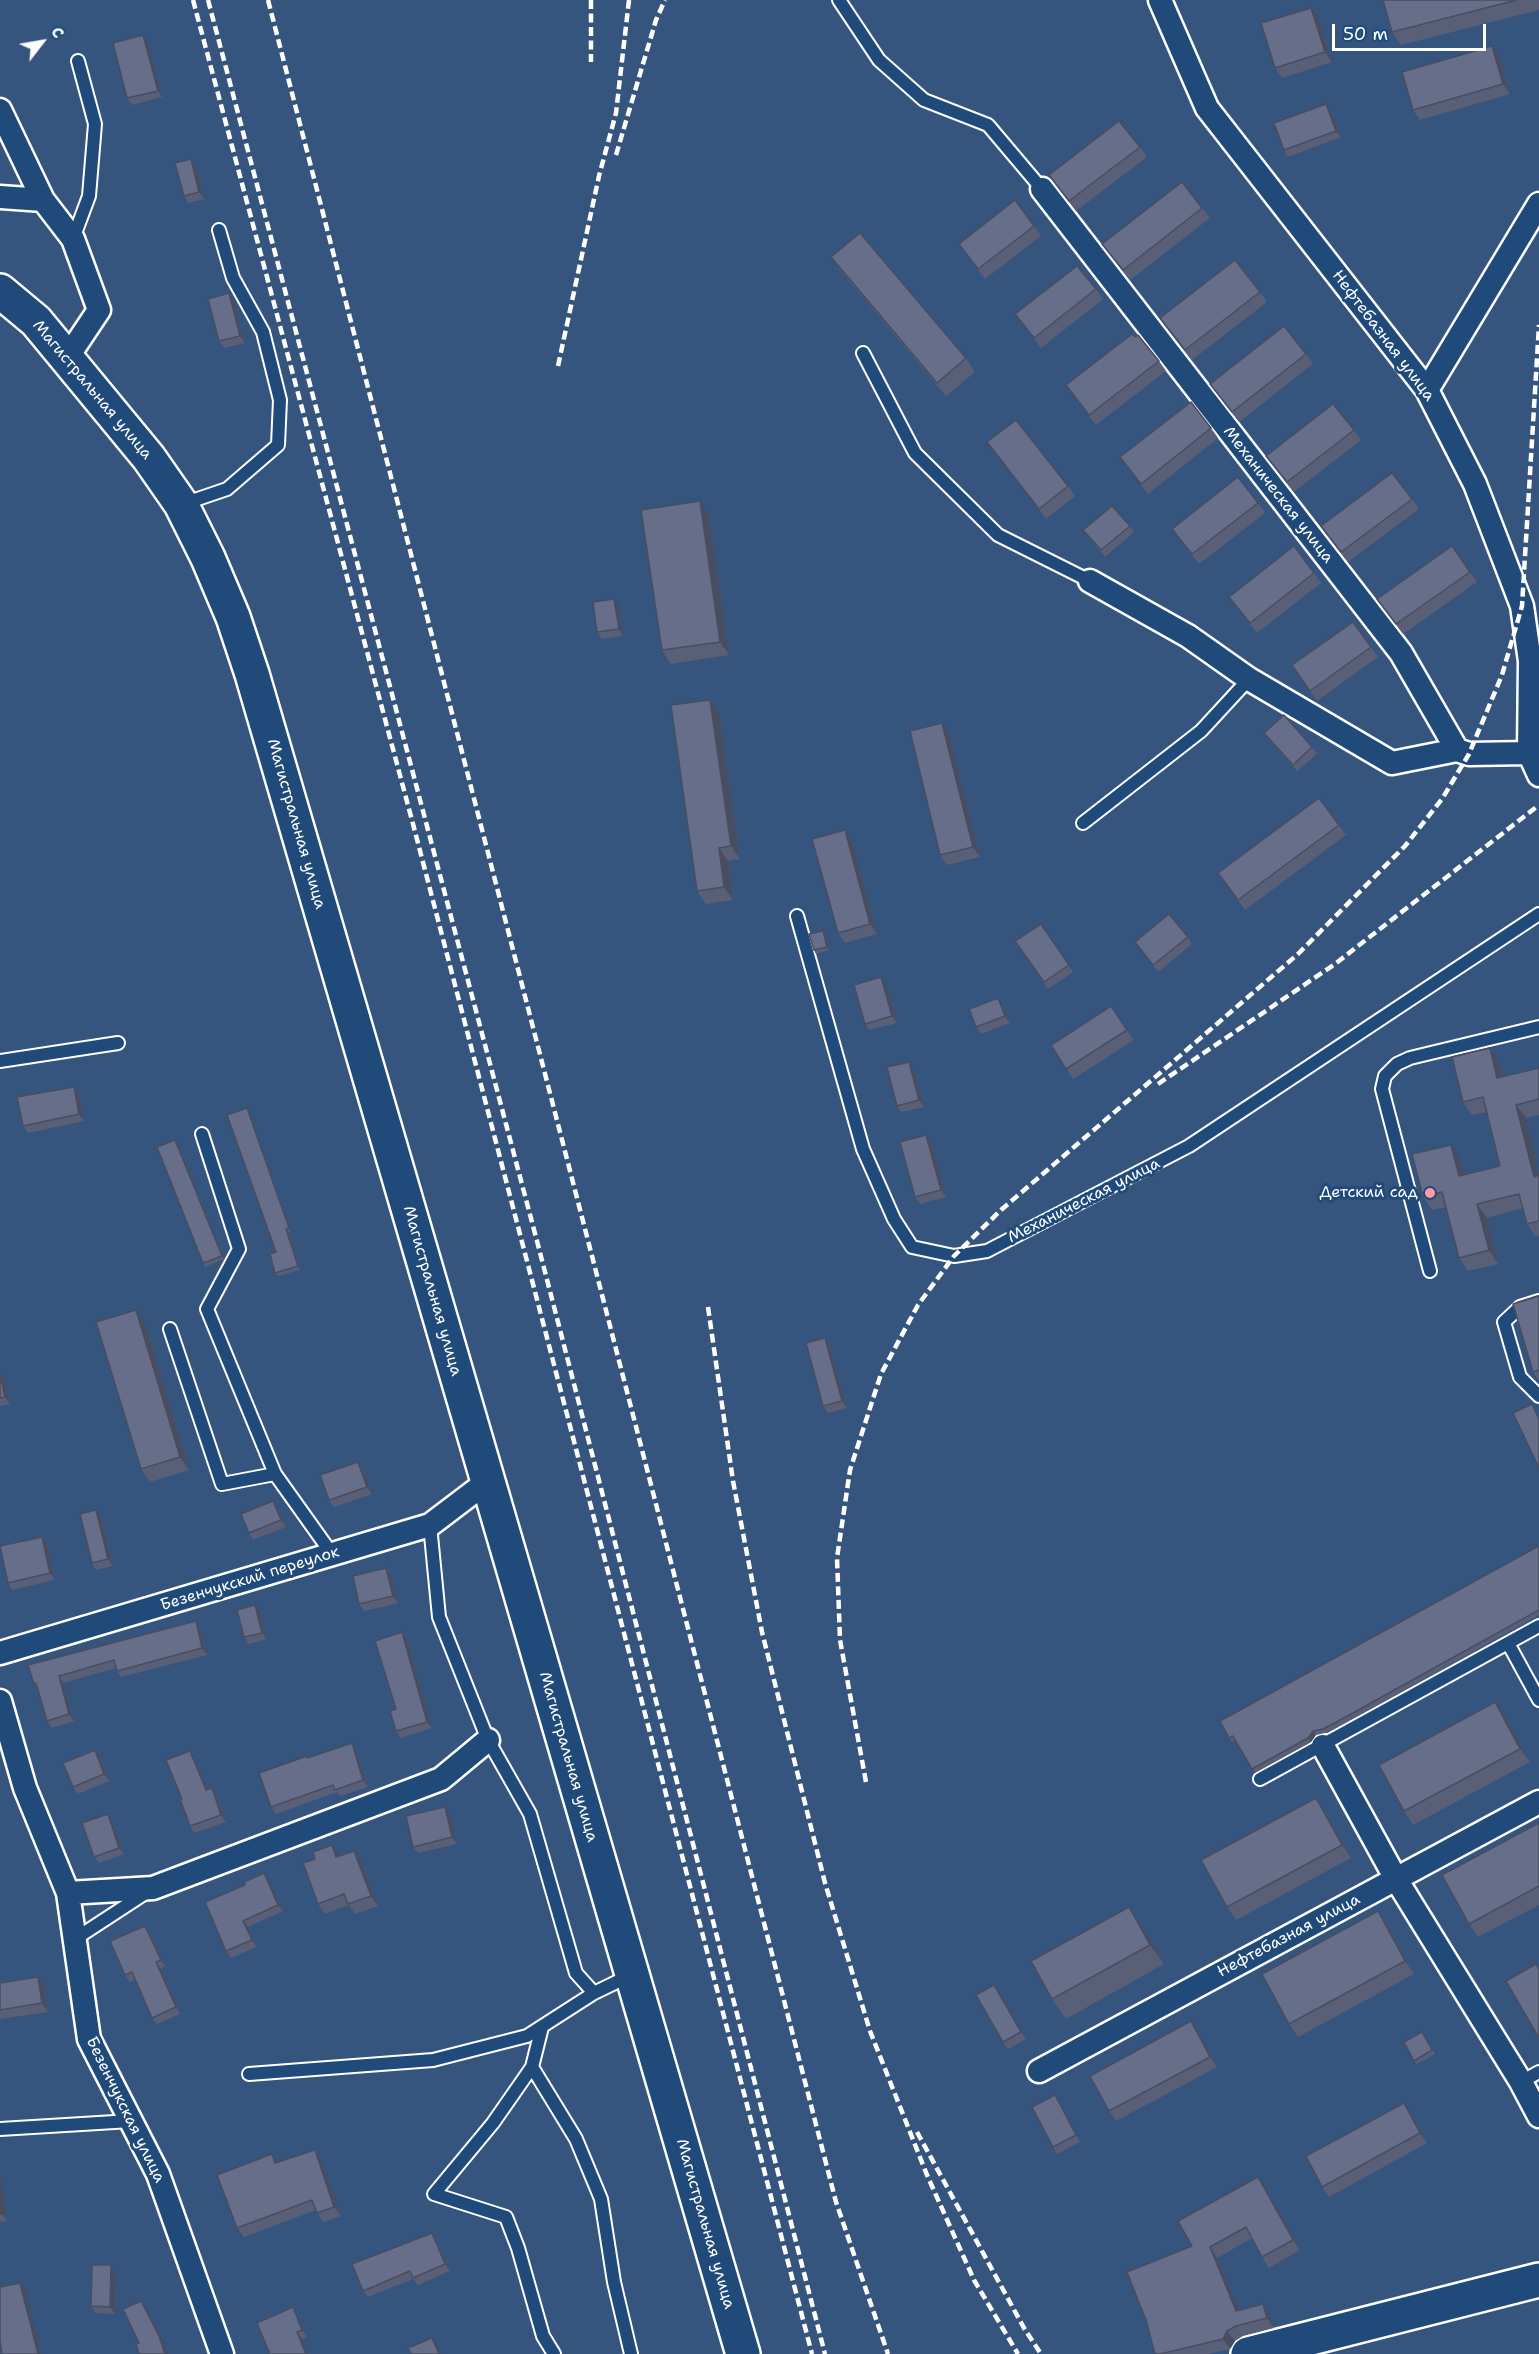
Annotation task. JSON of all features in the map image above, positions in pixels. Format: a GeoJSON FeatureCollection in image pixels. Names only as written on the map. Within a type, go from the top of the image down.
{"type":"FeatureCollection","features":[{"type":"Feature","properties":{"kind":"main road","name":"Магистральная улица"},"geometry":{"type":"LineString","coordinates":[[0,291],[36,321],[149,458],[181,504],[208,558],[233,617],[252,674],[743,2354]]}},
{"type":"Feature","properties":{"kind":"main road"},"geometry":{"type":"LineString","coordinates":[[1248,2354],[1539,2280]]}},
{"type":"Feature","properties":{"kind":"street","name":"Нефтебазная улица"},"geometry":{"type":"LineString","coordinates":[[1160,0],[1207,108],[1427,390],[1474,484],[1522,606],[1530,661],[1530,753],[1539,775]]}},
{"type":"Feature","properties":{"kind":"street"},"geometry":{"type":"LineString","coordinates":[[0,110],[43,200],[73,239],[99,310],[67,358]]}},
{"type":"Feature","properties":{"kind":"street","name":"Механическая улица"},"geometry":{"type":"LineString","coordinates":[[1042,189],[1401,653],[1457,750]]}},
{"type":"Feature","properties":{"kind":"street"},"geometry":{"type":"LineString","coordinates":[[0,197],[43,200]]}},
{"type":"Feature","properties":{"kind":"street"},"geometry":{"type":"LineString","coordinates":[[1427,390],[1539,204]]}},
{"type":"Feature","properties":{"kind":"street"},"geometry":{"type":"LineString","coordinates":[[1090,581],[1188,636],[1249,679],[1392,763],[1457,750],[1469,754],[1530,753]]}},
{"type":"Feature","properties":{"kind":"street","name":"Безенчукский переулок"},"geometry":{"type":"LineString","coordinates":[[0,1653],[430,1525],[488,1481]]}},
{"type":"Feature","properties":{"kind":"street","name":"Безенчукская улица"},"geometry":{"type":"LineString","coordinates":[[0,1701],[25,1788],[68,1893],[89,2039],[158,2174],[222,2354]]}},
{"type":"Feature","properties":{"kind":"street"},"geometry":{"type":"LineString","coordinates":[[68,1893],[153,1888],[441,1779],[488,1740]]}},
{"type":"Feature","properties":{"kind":"street"},"geometry":{"type":"LineString","coordinates":[[1323,1746],[1396,1879],[1530,2077],[1539,2116]]}},
{"type":"Feature","properties":{"kind":"street","name":"Нефтебазная улица"},"geometry":{"type":"LineString","coordinates":[[1039,2071],[1539,1802]]}},
{"type":"Feature","properties":{"kind":"lane"},"geometry":{"type":"LineString","coordinates":[[839,0],[879,60],[924,100],[988,125],[1042,189]]}},
{"type":"Feature","properties":{"kind":"lane"},"geometry":{"type":"LineString","coordinates":[[73,239],[89,196],[95,124],[78,61]]}},
{"type":"Feature","properties":{"kind":"lane"},"geometry":{"type":"LineString","coordinates":[[181,504],[227,489],[278,445],[280,400],[263,332],[233,278],[219,230]]}},
{"type":"Feature","properties":{"kind":"lane"},"geometry":{"type":"LineString","coordinates":[[863,353],[915,453],[998,535],[1090,581]]}},
{"type":"Feature","properties":{"kind":"lane"},"geometry":{"type":"LineString","coordinates":[[1083,823],[1201,731],[1249,679]]}},
{"type":"Feature","properties":{"kind":"lane","name":"Механическая улица"},"geometry":{"type":"LineString","coordinates":[[796,916],[863,1149],[894,1219],[912,1247],[954,1256],[987,1251],[1189,1146],[1539,914]]}},
{"type":"Feature","properties":{"kind":"lane"},"geometry":{"type":"LineString","coordinates":[[1430,1271],[1382,1089],[1385,1076],[1397,1064],[1410,1058],[1539,1027]]}},
{"type":"Feature","properties":{"kind":"lane"},"geometry":{"type":"LineString","coordinates":[[0,1061],[118,1043]]}},
{"type":"Feature","properties":{"kind":"lane"},"geometry":{"type":"LineString","coordinates":[[202,1134],[239,1249],[207,1309],[275,1474],[332,1554]]}},
{"type":"Feature","properties":{"kind":"lane"},"geometry":{"type":"LineString","coordinates":[[1539,1301],[1520,1307],[1504,1322],[1520,1377],[1539,1396]]}},
{"type":"Feature","properties":{"kind":"lane"},"geometry":{"type":"LineString","coordinates":[[170,1329],[222,1484],[275,1474]]}},
{"type":"Feature","properties":{"kind":"lane"},"geometry":{"type":"LineString","coordinates":[[430,1525],[439,1617],[488,1740],[530,1814],[576,1973],[594,1993]]}},
{"type":"Feature","properties":{"kind":"lane"},"geometry":{"type":"LineString","coordinates":[[1260,1779],[1539,1626]]}},
{"type":"Feature","properties":{"kind":"lane"},"geometry":{"type":"LineString","coordinates":[[1508,1643],[1539,1700]]}},
{"type":"Feature","properties":{"kind":"lane"},"geometry":{"type":"LineString","coordinates":[[75,1939],[153,1888]]}},
{"type":"Feature","properties":{"kind":"lane"},"geometry":{"type":"LineString","coordinates":[[249,2074],[433,2060],[527,2036],[594,1993],[632,1974]]}},
{"type":"Feature","properties":{"kind":"lane"},"geometry":{"type":"LineString","coordinates":[[542,2027],[532,2067],[493,2123],[434,2194],[506,2217],[518,2248],[543,2336],[554,2354]]}},
{"type":"Feature","properties":{"kind":"lane"},"geometry":{"type":"LineString","coordinates":[[532,2067],[576,2139],[601,2199],[614,2282],[631,2354]]}},
{"type":"Feature","properties":{"kind":"lane"},"geometry":{"type":"LineString","coordinates":[[0,2129],[131,2121]]}},
{"type":"Feature","properties":{"kind":"building"},"geometry":{"type":"Polygon","coordinates":[[[1383,0],[1517,0],[1392,32],[1383,0]]]}},
{"type":"Feature","properties":{"kind":"building"},"geometry":{"type":"Polygon","coordinates":[[[1311,8],[1325,52],[1275,68],[1261,23],[1311,8]]]}},
{"type":"Feature","properties":{"kind":"building"},"geometry":{"type":"Polygon","coordinates":[[[143,35],[158,91],[127,98],[113,43],[143,35]]]}},
{"type":"Feature","properties":{"kind":"building"},"geometry":{"type":"Polygon","coordinates":[[[1492,46],[1503,84],[1413,110],[1402,72],[1492,46]]]}},
{"type":"Feature","properties":{"kind":"building"},"geometry":{"type":"Polygon","coordinates":[[[1326,104],[1336,131],[1284,150],[1274,123],[1326,104]]]}},
{"type":"Feature","properties":{"kind":"building"},"geometry":{"type":"Polygon","coordinates":[[[1119,121],[1140,147],[1069,201],[1049,175],[1119,121]]]}},
{"type":"Feature","properties":{"kind":"building"},"geometry":{"type":"Polygon","coordinates":[[[191,159],[199,192],[184,196],[175,163],[191,159]]]}},
{"type":"Feature","properties":{"kind":"building"},"geometry":{"type":"Polygon","coordinates":[[[1182,182],[1202,208],[1123,270],[1102,244],[1182,182]]]}},
{"type":"Feature","properties":{"kind":"building"},"geometry":{"type":"Polygon","coordinates":[[[1015,200],[1034,226],[978,269],[959,244],[1015,200]]]}},
{"type":"Feature","properties":{"kind":"building"},"geometry":{"type":"Polygon","coordinates":[[[860,233],[966,358],[937,383],[831,257],[860,233]]]}},
{"type":"Feature","properties":{"kind":"building"},"geometry":{"type":"Polygon","coordinates":[[[1235,260],[1260,292],[1185,350],[1160,318],[1235,260]]]}},
{"type":"Feature","properties":{"kind":"building"},"geometry":{"type":"Polygon","coordinates":[[[1077,266],[1096,289],[1034,338],[1015,314],[1077,266]]]}},
{"type":"Feature","properties":{"kind":"building"},"geometry":{"type":"Polygon","coordinates":[[[229,293],[240,336],[219,341],[208,299],[229,293]]]}},
{"type":"Feature","properties":{"kind":"building"},"geometry":{"type":"Polygon","coordinates":[[[1284,326],[1306,354],[1232,412],[1210,384],[1284,326]]]}},
{"type":"Feature","properties":{"kind":"building"},"geometry":{"type":"Polygon","coordinates":[[[1132,334],[1135,337],[1138,335],[1159,361],[1089,415],[1066,385],[1132,334]]]}},
{"type":"Feature","properties":{"kind":"building"},"geometry":{"type":"Polygon","coordinates":[[[1191,402],[1211,428],[1141,484],[1120,457],[1191,402]]]}},
{"type":"Feature","properties":{"kind":"building"},"geometry":{"type":"Polygon","coordinates":[[[1333,404],[1354,430],[1287,482],[1266,456],[1333,404]]]}},
{"type":"Feature","properties":{"kind":"building"},"geometry":{"type":"Polygon","coordinates":[[[1016,420],[1068,486],[1039,509],[987,442],[1016,420]]]}},
{"type":"Feature","properties":{"kind":"building"},"geometry":{"type":"Polygon","coordinates":[[[1392,473],[1412,499],[1341,552],[1321,526],[1392,473]]]}},
{"type":"Feature","properties":{"kind":"building"},"geometry":{"type":"Polygon","coordinates":[[[1238,477],[1258,503],[1192,554],[1172,529],[1238,477]]]}},
{"type":"Feature","properties":{"kind":"building"},"geometry":{"type":"Polygon","coordinates":[[[700,501],[720,642],[662,650],[641,510],[700,501]]]}},
{"type":"Feature","properties":{"kind":"building"},"geometry":{"type":"Polygon","coordinates":[[[1112,506],[1130,526],[1101,550],[1083,530],[1112,506]]]}},
{"type":"Feature","properties":{"kind":"building"},"geometry":{"type":"Polygon","coordinates":[[[1294,546],[1314,573],[1250,623],[1229,597],[1294,546]]]}},
{"type":"Feature","properties":{"kind":"building"},"geometry":{"type":"Polygon","coordinates":[[[1452,546],[1470,572],[1396,624],[1377,599],[1452,546]]]}},
{"type":"Feature","properties":{"kind":"building"},"geometry":{"type":"Polygon","coordinates":[[[614,599],[619,629],[597,632],[593,602],[614,599]]]}},
{"type":"Feature","properties":{"kind":"building"},"geometry":{"type":"Polygon","coordinates":[[[1353,622],[1371,647],[1310,691],[1292,665],[1353,622]]]}},
{"type":"Feature","properties":{"kind":"building"},"geometry":{"type":"Polygon","coordinates":[[[710,700],[731,846],[719,848],[724,887],[697,891],[671,705],[710,700]]]}},
{"type":"Feature","properties":{"kind":"building"},"geometry":{"type":"Polygon","coordinates":[[[1284,715],[1312,747],[1293,765],[1264,733],[1284,715]]]}},
{"type":"Feature","properties":{"kind":"building"},"geometry":{"type":"Polygon","coordinates":[[[942,723],[973,847],[940,855],[910,731],[942,723]]]}},
{"type":"Feature","properties":{"kind":"building"},"geometry":{"type":"Polygon","coordinates":[[[1319,798],[1339,825],[1238,900],[1218,873],[1319,798]]]}},
{"type":"Feature","properties":{"kind":"building"},"geometry":{"type":"Polygon","coordinates":[[[845,830],[870,924],[838,933],[812,839],[845,830]]]}},
{"type":"Feature","properties":{"kind":"building"},"geometry":{"type":"Polygon","coordinates":[[[1169,914],[1188,937],[1153,965],[1135,942],[1169,914]]]}},
{"type":"Feature","properties":{"kind":"building"},"geometry":{"type":"Polygon","coordinates":[[[1041,924],[1069,965],[1044,982],[1015,941],[1041,924]]]}},
{"type":"Feature","properties":{"kind":"building"},"geometry":{"type":"Polygon","coordinates":[[[823,931],[827,947],[814,950],[809,934],[823,931]]]}},
{"type":"Feature","properties":{"kind":"building"},"geometry":{"type":"Polygon","coordinates":[[[881,977],[892,1016],[865,1024],[854,985],[881,977]]]}},
{"type":"Feature","properties":{"kind":"building"},"geometry":{"type":"Polygon","coordinates":[[[998,998],[1005,1016],[976,1027],[969,1009],[998,998]]]}},
{"type":"Feature","properties":{"kind":"building"},"geometry":{"type":"Polygon","coordinates":[[[1111,1006],[1127,1030],[1066,1069],[1051,1045],[1111,1006]]]}},
{"type":"Feature","properties":{"kind":"building"},"geometry":{"type":"Polygon","coordinates":[[[1490,1048],[1497,1078],[1539,1068],[1539,1099],[1516,1105],[1534,1177],[1539,1175],[1539,1221],[1527,1224],[1519,1194],[1477,1204],[1489,1250],[1459,1258],[1442,1192],[1423,1197],[1412,1154],[1451,1145],[1459,1176],[1500,1166],[1483,1097],[1463,1102],[1452,1057],[1490,1048]]]}},
{"type":"Feature","properties":{"kind":"building"},"geometry":{"type":"Polygon","coordinates":[[[909,1062],[919,1100],[897,1106],[887,1067],[909,1062]]]}},
{"type":"Feature","properties":{"kind":"building"},"geometry":{"type":"Polygon","coordinates":[[[74,1087],[79,1114],[23,1126],[17,1097],[74,1087]]]}},
{"type":"Feature","properties":{"kind":"building"},"geometry":{"type":"Polygon","coordinates":[[[247,1108],[289,1228],[286,1229],[298,1266],[275,1273],[270,1254],[276,1252],[227,1115],[247,1108]]]}},
{"type":"Feature","properties":{"kind":"building"},"geometry":{"type":"Polygon","coordinates":[[[926,1135],[941,1190],[915,1197],[900,1142],[926,1135]]]}},
{"type":"Feature","properties":{"kind":"building"},"geometry":{"type":"Polygon","coordinates":[[[175,1140],[222,1256],[203,1263],[157,1147],[175,1140]]]}},
{"type":"Feature","properties":{"kind":"building"},"geometry":{"type":"Polygon","coordinates":[[[1539,1296],[1539,1370],[1533,1372],[1513,1304],[1539,1296]]]}},
{"type":"Feature","properties":{"kind":"building"},"geometry":{"type":"Polygon","coordinates":[[[136,1310],[180,1457],[141,1469],[96,1322],[136,1310]]]}},
{"type":"Feature","properties":{"kind":"building"},"geometry":{"type":"Polygon","coordinates":[[[825,1338],[842,1401],[823,1406],[806,1343],[825,1338]]]}},
{"type":"Feature","properties":{"kind":"building"},"geometry":{"type":"Polygon","coordinates":[[[0,1374],[5,1397],[0,1398],[0,1374]]]}},
{"type":"Feature","properties":{"kind":"building"},"geometry":{"type":"Polygon","coordinates":[[[1532,1404],[1539,1419],[1539,1468],[1513,1413],[1532,1404]]]}},
{"type":"Feature","properties":{"kind":"building"},"geometry":{"type":"Polygon","coordinates":[[[358,1462],[367,1487],[329,1500],[320,1475],[358,1462]]]}},
{"type":"Feature","properties":{"kind":"building"},"geometry":{"type":"Polygon","coordinates":[[[273,1501],[281,1520],[249,1533],[241,1514],[273,1501]]]}},
{"type":"Feature","properties":{"kind":"building"},"geometry":{"type":"Polygon","coordinates":[[[96,1510],[108,1559],[92,1563],[80,1514],[96,1510]]]}},
{"type":"Feature","properties":{"kind":"building"},"geometry":{"type":"Polygon","coordinates":[[[42,1537],[50,1573],[8,1583],[0,1546],[42,1537]]]}},
{"type":"Feature","properties":{"kind":"building"},"geometry":{"type":"Polygon","coordinates":[[[1539,1546],[1539,1610],[1342,1719],[1323,1729],[1313,1731],[1308,1738],[1252,1769],[1233,1736],[1229,1738],[1220,1721],[1539,1546]]]}},
{"type":"Feature","properties":{"kind":"building"},"geometry":{"type":"Polygon","coordinates":[[[386,1568],[393,1596],[359,1604],[353,1576],[386,1568]]]}},
{"type":"Feature","properties":{"kind":"building"},"geometry":{"type":"Polygon","coordinates":[[[255,1605],[262,1633],[244,1637],[237,1610],[255,1605]]]}},
{"type":"Feature","properties":{"kind":"building"},"geometry":{"type":"Polygon","coordinates":[[[196,1621],[202,1648],[117,1671],[114,1660],[59,1676],[69,1714],[47,1721],[28,1665],[196,1621]]]}},
{"type":"Feature","properties":{"kind":"building"},"geometry":{"type":"Polygon","coordinates":[[[402,1632],[427,1722],[396,1731],[390,1711],[396,1709],[375,1641],[402,1632]]]}},
{"type":"Feature","properties":{"kind":"building"},"geometry":{"type":"Polygon","coordinates":[[[1495,1702],[1520,1749],[1404,1811],[1379,1765],[1495,1702]]]}},
{"type":"Feature","properties":{"kind":"building"},"geometry":{"type":"Polygon","coordinates":[[[352,1743],[363,1780],[335,1790],[333,1785],[271,1807],[259,1773],[352,1743]]]}},
{"type":"Feature","properties":{"kind":"building"},"geometry":{"type":"Polygon","coordinates":[[[95,1750],[104,1774],[73,1787],[63,1763],[95,1750]]]}},
{"type":"Feature","properties":{"kind":"building"},"geometry":{"type":"Polygon","coordinates":[[[190,1751],[206,1790],[212,1788],[221,1815],[190,1826],[166,1760],[190,1751]]]}},
{"type":"Feature","properties":{"kind":"building"},"geometry":{"type":"Polygon","coordinates":[[[1316,1798],[1342,1845],[1227,1907],[1201,1860],[1316,1798]]]}},
{"type":"Feature","properties":{"kind":"building"},"geometry":{"type":"Polygon","coordinates":[[[445,1807],[452,1837],[413,1847],[406,1816],[445,1807]]]}},
{"type":"Feature","properties":{"kind":"building"},"geometry":{"type":"Polygon","coordinates":[[[108,1814],[119,1848],[94,1857],[82,1823],[108,1814]]]}},
{"type":"Feature","properties":{"kind":"building"},"geometry":{"type":"Polygon","coordinates":[[[1539,1823],[1539,1886],[1469,1924],[1442,1875],[1539,1823]]]}},
{"type":"Feature","properties":{"kind":"building"},"geometry":{"type":"Polygon","coordinates":[[[332,1845],[336,1857],[354,1851],[371,1896],[348,1904],[344,1894],[318,1904],[303,1863],[315,1859],[313,1852],[332,1845]]]}},
{"type":"Feature","properties":{"kind":"building"},"geometry":{"type":"Polygon","coordinates":[[[264,1873],[278,1905],[243,1921],[252,1940],[226,1951],[205,1902],[245,1885],[244,1882],[264,1873]]]}},
{"type":"Feature","properties":{"kind":"building"},"geometry":{"type":"Polygon","coordinates":[[[1129,1907],[1150,1945],[1052,1999],[1031,1961],[1129,1907]]]}},
{"type":"Feature","properties":{"kind":"building"},"geometry":{"type":"Polygon","coordinates":[[[1378,1911],[1405,1961],[1289,2024],[1262,1974],[1378,1911]]]}},
{"type":"Feature","properties":{"kind":"building"},"geometry":{"type":"Polygon","coordinates":[[[145,1926],[161,1960],[156,1962],[176,2007],[152,2018],[132,1972],[125,1975],[110,1941],[145,1926]]]}},
{"type":"Feature","properties":{"kind":"building"},"geometry":{"type":"Polygon","coordinates":[[[1536,1964],[1539,1969],[1539,2038],[1506,1981],[1536,1964]]]}},
{"type":"Feature","properties":{"kind":"building"},"geometry":{"type":"Polygon","coordinates":[[[38,1977],[42,2003],[0,2010],[0,1983],[38,1977]]]}},
{"type":"Feature","properties":{"kind":"building"},"geometry":{"type":"Polygon","coordinates":[[[994,1985],[1021,2032],[1003,2042],[976,1995],[994,1985]]]}},
{"type":"Feature","properties":{"kind":"building"},"geometry":{"type":"Polygon","coordinates":[[[1191,2021],[1210,2057],[1109,2111],[1090,2076],[1191,2021]]]}},
{"type":"Feature","properties":{"kind":"building"},"geometry":{"type":"Polygon","coordinates":[[[1422,2032],[1432,2050],[1414,2061],[1404,2042],[1422,2032]]]}},
{"type":"Feature","properties":{"kind":"building"},"geometry":{"type":"Polygon","coordinates":[[[1055,2095],[1076,2135],[1053,2147],[1032,2107],[1055,2095]]]}},
{"type":"Feature","properties":{"kind":"building"},"geometry":{"type":"Polygon","coordinates":[[[1404,2103],[1420,2133],[1322,2187],[1306,2156],[1404,2103]]]}},
{"type":"Feature","properties":{"kind":"building"},"geometry":{"type":"Polygon","coordinates":[[[315,2150],[334,2207],[317,2213],[312,2200],[237,2228],[217,2175],[272,2154],[275,2163],[315,2150]]]}},
{"type":"Feature","properties":{"kind":"building"},"geometry":{"type":"Polygon","coordinates":[[[1258,2177],[1293,2240],[1262,2257],[1246,2227],[1210,2247],[1236,2311],[1263,2304],[1267,2318],[1236,2326],[1227,2331],[1223,2339],[1155,2354],[1146,2320],[1127,2272],[1192,2246],[1178,2221],[1258,2177]]]}},
{"type":"Feature","properties":{"kind":"building"},"geometry":{"type":"Polygon","coordinates":[[[432,2233],[445,2264],[413,2278],[410,2271],[363,2291],[352,2264],[432,2233]]]}},
{"type":"Feature","properties":{"kind":"building"},"geometry":{"type":"Polygon","coordinates":[[[92,2265],[111,2265],[110,2307],[91,2306],[92,2265]]]}},
{"type":"Feature","properties":{"kind":"building"},"geometry":{"type":"Polygon","coordinates":[[[20,2283],[38,2354],[2,2354],[0,2287],[20,2283]]]}},
{"type":"Feature","properties":{"kind":"building"},"geometry":{"type":"Polygon","coordinates":[[[141,2301],[159,2336],[165,2354],[139,2354],[136,2344],[139,2343],[123,2309],[141,2301]]]}},
{"type":"Feature","properties":{"kind":"building"},"geometry":{"type":"Polygon","coordinates":[[[293,2307],[302,2330],[297,2332],[306,2354],[270,2354],[257,2323],[293,2307]]]}},
{"type":"Feature","properties":{"kind":"building"},"geometry":{"type":"Polygon","coordinates":[[[432,2338],[439,2354],[411,2354],[408,2348],[432,2338]]]}},
{"type":"Feature","properties":{"kind":"railway"},"geometry":{"type":"LineString","coordinates":[[193,0],[413,824],[812,2354]]}},
{"type":"Feature","properties":{"kind":"railway"},"geometry":{"type":"LineString","coordinates":[[208,0],[537,1241],[825,2354]]}},
{"type":"Feature","properties":{"kind":"railway"},"geometry":{"type":"LineString","coordinates":[[268,0],[836,2202],[888,2354]]}},
{"type":"Feature","properties":{"kind":"railway"},"geometry":{"type":"LineString","coordinates":[[591,0],[591,62]]}},
{"type":"Feature","properties":{"kind":"railway"},"geometry":{"type":"LineString","coordinates":[[558,366],[599,176],[616,113],[629,0]]}},
{"type":"Feature","properties":{"kind":"railway"},"geometry":{"type":"LineString","coordinates":[[616,155],[656,20],[665,0]]}},
{"type":"Feature","properties":{"kind":"railway"},"geometry":{"type":"LineString","coordinates":[[866,1782],[840,1640],[837,1558],[850,1470],[881,1374],[918,1305],[954,1256],[1001,1210],[1298,954],[1405,846],[1442,799],[1469,754],[1502,675],[1522,606],[1539,325]]}},
{"type":"Feature","properties":{"kind":"railway"},"geometry":{"type":"LineString","coordinates":[[1158,1084],[1335,964],[1539,805]]}},
{"type":"Feature","properties":{"kind":"railway"},"geometry":{"type":"LineString","coordinates":[[708,1307],[733,1481],[762,1632],[825,1883],[870,2031],[927,2175],[974,2280],[1018,2354]]}},
{"type":"Feature","properties":{"kind":"railway"},"geometry":{"type":"LineString","coordinates":[[917,2132],[1024,2328],[1041,2354]]}},
{"type":"Feature","properties":{"kind":"place","name":"Детский сад"},"geometry":{"type":"Point","coordinates":[1430,1193]}}]}
